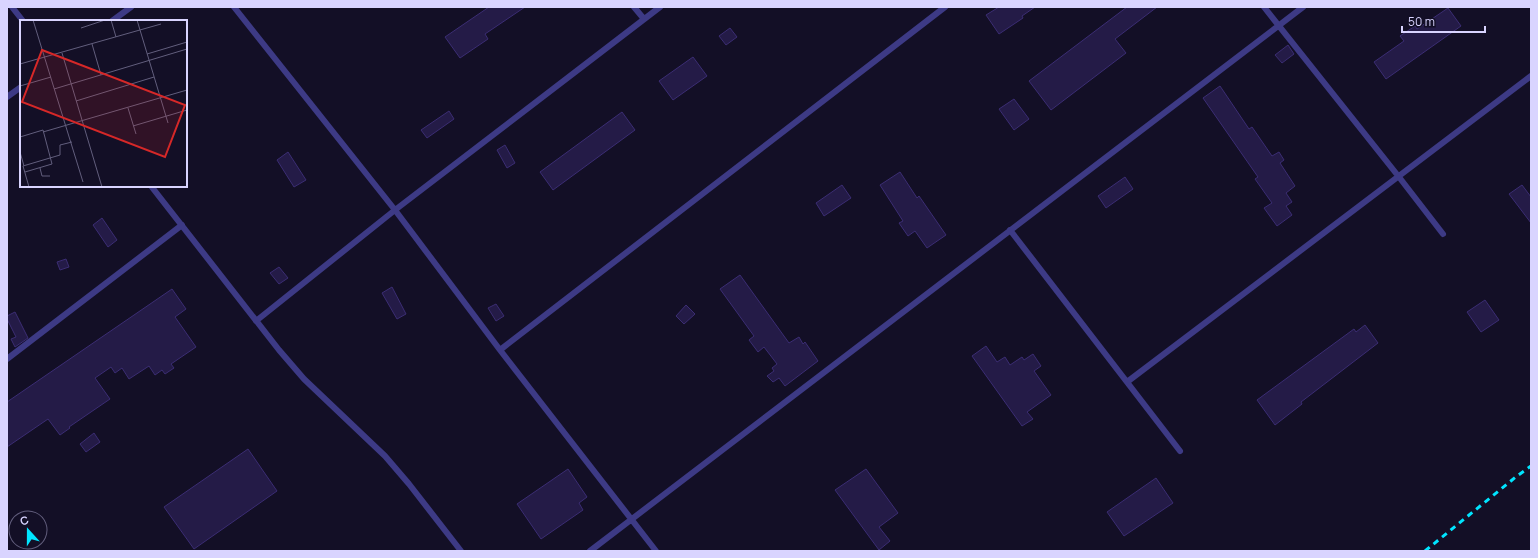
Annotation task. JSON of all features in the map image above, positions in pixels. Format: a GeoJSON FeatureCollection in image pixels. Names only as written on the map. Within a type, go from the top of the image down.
{"type":"FeatureCollection","features":[{"type":"Feature","properties":{"kind":"lane"},"geometry":{"type":"LineString","coordinates":[[12,7],[22,20]]}},
{"type":"Feature","properties":{"kind":"lane"},"geometry":{"type":"LineString","coordinates":[[113,20],[131,7]]}},
{"type":"Feature","properties":{"kind":"lane"},"geometry":{"type":"LineString","coordinates":[[234,7],[396,210],[500,350],[656,551]]}},
{"type":"Feature","properties":{"kind":"lane"},"geometry":{"type":"LineString","coordinates":[[634,7],[644,19]]}},
{"type":"Feature","properties":{"kind":"lane"},"geometry":{"type":"LineString","coordinates":[[256,321],[396,210],[660,7]]}},
{"type":"Feature","properties":{"kind":"lane"},"geometry":{"type":"LineString","coordinates":[[500,350],[945,7]]}},
{"type":"Feature","properties":{"kind":"lane"},"geometry":{"type":"LineString","coordinates":[[1264,7],[1399,177],[1442,234]]}},
{"type":"Feature","properties":{"kind":"lane"},"geometry":{"type":"LineString","coordinates":[[590,551],[1302,7]]}},
{"type":"Feature","properties":{"kind":"lane"},"geometry":{"type":"LineString","coordinates":[[1127,382],[1531,76]]}},
{"type":"Feature","properties":{"kind":"lane"},"geometry":{"type":"LineString","coordinates":[[7,97],[20,87]]}},
{"type":"Feature","properties":{"kind":"lane"},"geometry":{"type":"LineString","coordinates":[[153,187],[278,350],[304,379],[390,462],[461,551]]}},
{"type":"Feature","properties":{"kind":"lane"},"geometry":{"type":"LineString","coordinates":[[7,359],[182,225]]}},
{"type":"Feature","properties":{"kind":"lane"},"geometry":{"type":"LineString","coordinates":[[1010,230],[1180,451]]}},
{"type":"Feature","properties":{"kind":"building"},"geometry":{"type":"Polygon","coordinates":[[[489,7],[525,7],[485,34],[488,39],[460,58],[445,37],[489,7]]]}},
{"type":"Feature","properties":{"kind":"building"},"geometry":{"type":"Polygon","coordinates":[[[999,7],[1035,7],[1022,16],[1023,18],[999,34],[986,15],[999,7]]]}},
{"type":"Feature","properties":{"kind":"building"},"geometry":{"type":"Polygon","coordinates":[[[1127,7],[1157,7],[1115,39],[1126,53],[1051,110],[1029,81],[1127,7]]]}},
{"type":"Feature","properties":{"kind":"building"},"geometry":{"type":"Polygon","coordinates":[[[1448,8],[1461,26],[1386,79],[1374,62],[1404,41],[1400,36],[1415,26],[1417,29],[1448,8]]]}},
{"type":"Feature","properties":{"kind":"building"},"geometry":{"type":"Polygon","coordinates":[[[730,28],[737,37],[726,45],[719,36],[730,28]]]}},
{"type":"Feature","properties":{"kind":"building"},"geometry":{"type":"Polygon","coordinates":[[[1288,45],[1294,54],[1282,63],[1275,55],[1288,45]]]}},
{"type":"Feature","properties":{"kind":"building"},"geometry":{"type":"Polygon","coordinates":[[[693,57],[707,76],[673,100],[659,81],[693,57]]]}},
{"type":"Feature","properties":{"kind":"building"},"geometry":{"type":"Polygon","coordinates":[[[1220,86],[1249,129],[1252,127],[1272,156],[1279,152],[1284,160],[1280,163],[1295,186],[1286,193],[1292,202],[1286,206],[1292,215],[1277,226],[1264,208],[1272,203],[1255,179],[1258,177],[1203,98],[1220,86]]]}},
{"type":"Feature","properties":{"kind":"building"},"geometry":{"type":"Polygon","coordinates":[[[1014,99],[1029,119],[1014,130],[999,109],[1014,99]]]}},
{"type":"Feature","properties":{"kind":"building"},"geometry":{"type":"Polygon","coordinates":[[[449,111],[454,119],[427,138],[421,130],[449,111]]]}},
{"type":"Feature","properties":{"kind":"building"},"geometry":{"type":"Polygon","coordinates":[[[622,112],[635,130],[553,190],[540,172],[622,112]]]}},
{"type":"Feature","properties":{"kind":"building"},"geometry":{"type":"Polygon","coordinates":[[[505,145],[515,163],[507,168],[497,150],[505,145]]]}},
{"type":"Feature","properties":{"kind":"building"},"geometry":{"type":"Polygon","coordinates":[[[288,152],[306,180],[294,187],[277,160],[288,152]]]}},
{"type":"Feature","properties":{"kind":"building"},"geometry":{"type":"Polygon","coordinates":[[[900,172],[917,198],[919,196],[946,235],[927,248],[915,231],[908,236],[899,223],[903,221],[880,185],[900,172]]]}},
{"type":"Feature","properties":{"kind":"building"},"geometry":{"type":"Polygon","coordinates":[[[1125,177],[1133,189],[1106,208],[1098,196],[1125,177]]]}},
{"type":"Feature","properties":{"kind":"building"},"geometry":{"type":"Polygon","coordinates":[[[842,185],[851,198],[824,216],[816,203],[842,185]]]}},
{"type":"Feature","properties":{"kind":"building"},"geometry":{"type":"Polygon","coordinates":[[[1522,185],[1531,197],[1531,223],[1509,194],[1522,185]]]}},
{"type":"Feature","properties":{"kind":"building"},"geometry":{"type":"Polygon","coordinates":[[[102,218],[117,240],[108,247],[93,225],[102,218]]]}},
{"type":"Feature","properties":{"kind":"building"},"geometry":{"type":"Polygon","coordinates":[[[66,259],[69,267],[60,270],[57,262],[66,259]]]}},
{"type":"Feature","properties":{"kind":"building"},"geometry":{"type":"Polygon","coordinates":[[[279,267],[288,278],[279,284],[270,273],[279,267]]]}},
{"type":"Feature","properties":{"kind":"building"},"geometry":{"type":"Polygon","coordinates":[[[740,275],[789,343],[799,337],[803,344],[805,342],[818,361],[785,386],[779,378],[773,382],[767,376],[774,371],[772,368],[777,364],[764,347],[758,352],[749,340],[754,336],[720,289],[740,275]]]}},
{"type":"Feature","properties":{"kind":"building"},"geometry":{"type":"Polygon","coordinates":[[[392,287],[406,314],[397,319],[382,293],[392,287]]]}},
{"type":"Feature","properties":{"kind":"building"},"geometry":{"type":"Polygon","coordinates":[[[172,289],[186,309],[175,317],[196,347],[171,364],[174,368],[165,374],[162,370],[155,375],[149,366],[129,379],[122,368],[115,373],[111,367],[95,378],[110,399],[69,427],[70,428],[60,435],[48,419],[7,447],[7,402],[172,289]]]}},
{"type":"Feature","properties":{"kind":"building"},"geometry":{"type":"Polygon","coordinates":[[[1485,300],[1499,320],[1481,332],[1467,312],[1485,300]]]}},
{"type":"Feature","properties":{"kind":"building"},"geometry":{"type":"Polygon","coordinates":[[[496,304],[504,316],[496,321],[488,308],[496,304]]]}},
{"type":"Feature","properties":{"kind":"building"},"geometry":{"type":"Polygon","coordinates":[[[686,305],[695,314],[684,324],[676,316],[686,305]]]}},
{"type":"Feature","properties":{"kind":"building"},"geometry":{"type":"Polygon","coordinates":[[[15,312],[28,338],[15,347],[11,339],[16,337],[7,316],[15,312]]]}},
{"type":"Feature","properties":{"kind":"building"},"geometry":{"type":"Polygon","coordinates":[[[1365,325],[1378,343],[1301,402],[1302,404],[1275,425],[1257,400],[1354,329],[1356,332],[1365,325]]]}},
{"type":"Feature","properties":{"kind":"building"},"geometry":{"type":"Polygon","coordinates":[[[986,346],[997,362],[1005,357],[1010,365],[1022,357],[1024,360],[1033,354],[1041,366],[1034,371],[1051,395],[1027,412],[1033,419],[1022,426],[972,356],[986,346]]]}},
{"type":"Feature","properties":{"kind":"building"},"geometry":{"type":"Polygon","coordinates":[[[94,433],[100,442],[86,452],[80,444],[94,433]]]}},
{"type":"Feature","properties":{"kind":"building"},"geometry":{"type":"Polygon","coordinates":[[[248,449],[277,491],[194,549],[164,507],[248,449]]]}},
{"type":"Feature","properties":{"kind":"building"},"geometry":{"type":"Polygon","coordinates":[[[568,469],[587,497],[579,503],[583,510],[541,539],[517,504],[568,469]]]}},
{"type":"Feature","properties":{"kind":"building"},"geometry":{"type":"Polygon","coordinates":[[[866,469],[898,513],[879,527],[890,541],[879,550],[835,490],[866,469]]]}},
{"type":"Feature","properties":{"kind":"building"},"geometry":{"type":"Polygon","coordinates":[[[1156,478],[1173,503],[1124,536],[1107,512],[1156,478]]]}},
{"type":"Feature","properties":{"kind":"railway"},"geometry":{"type":"LineString","coordinates":[[1425,551],[1531,466]]}}]}
